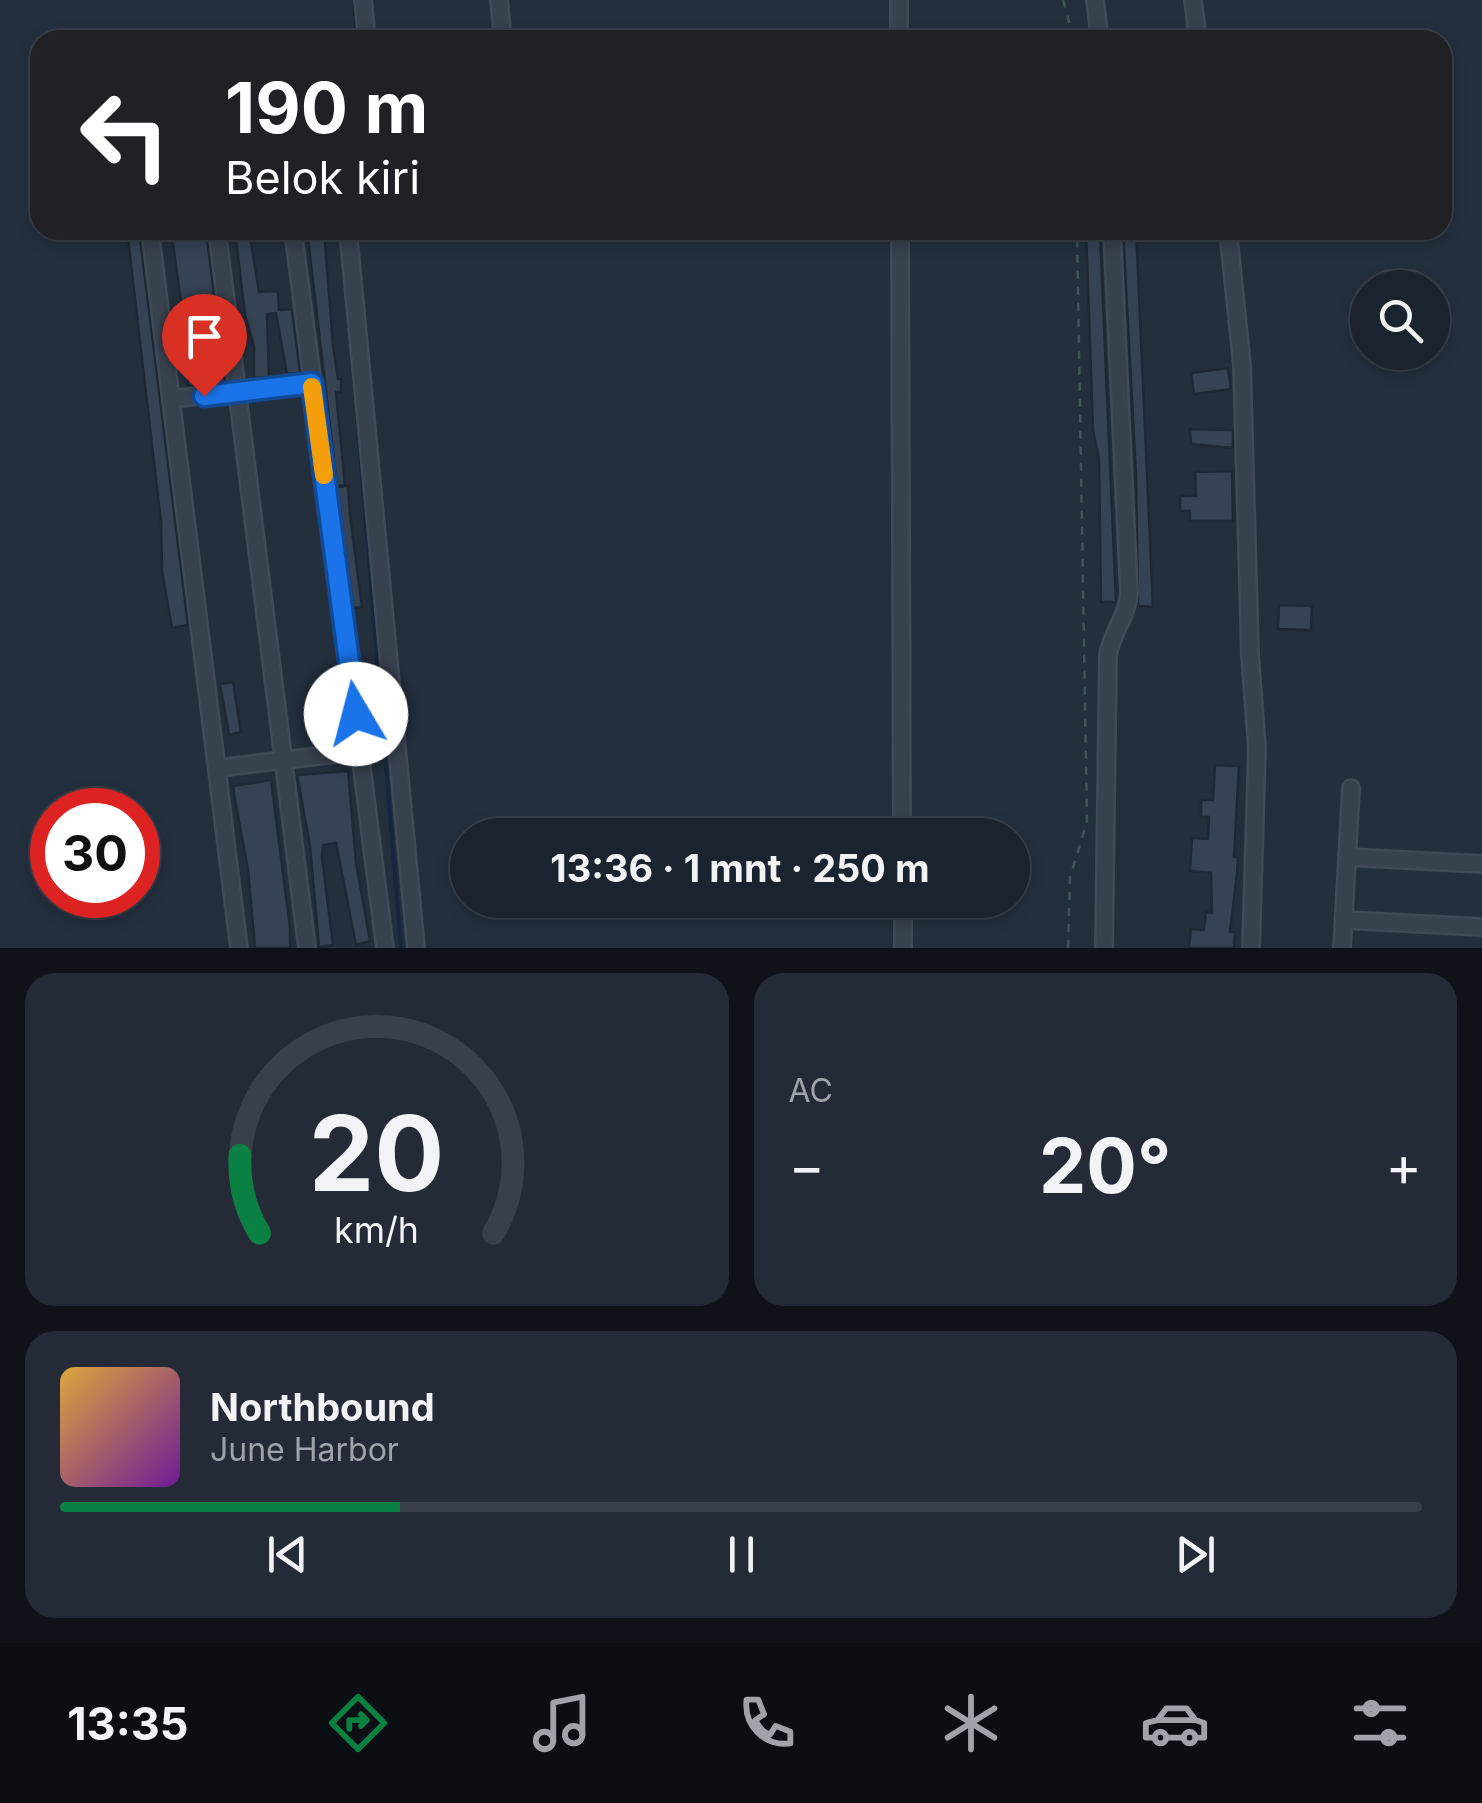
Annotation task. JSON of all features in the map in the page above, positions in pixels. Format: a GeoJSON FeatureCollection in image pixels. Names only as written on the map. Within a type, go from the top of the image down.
{"type":"FeatureCollection","features":[{"type":"Feature","properties":{"kind":"street"},"geometry":{"type":"LineString","coordinates":[[364,0],[366,30]]}},
{"type":"Feature","properties":{"kind":"street"},"geometry":{"type":"LineString","coordinates":[[499,0],[502,30]]}},
{"type":"Feature","properties":{"kind":"street"},"geometry":{"type":"LineString","coordinates":[[898,0],[899,30]]}},
{"type":"Feature","properties":{"kind":"street"},"geometry":{"type":"LineString","coordinates":[[1095,0],[1099,30]]}},
{"type":"Feature","properties":{"kind":"street"},"geometry":{"type":"LineString","coordinates":[[1193,0],[1197,30]]}},
{"type":"Feature","properties":{"kind":"street"},"geometry":{"type":"LineString","coordinates":[[151,240],[238,948]]}},
{"type":"Feature","properties":{"kind":"street"},"geometry":{"type":"LineString","coordinates":[[218,240],[307,948]]}},
{"type":"Feature","properties":{"kind":"street"},"geometry":{"type":"LineString","coordinates":[[294,240],[385,948]]}},
{"type":"Feature","properties":{"kind":"street"},"geometry":{"type":"LineString","coordinates":[[349,240],[416,948]]}},
{"type":"Feature","properties":{"kind":"street"},"geometry":{"type":"LineString","coordinates":[[900,240],[902,818]]}},
{"type":"Feature","properties":{"kind":"street"},"geometry":{"type":"LineString","coordinates":[[1104,948],[1108,655],[1110,641],[1127,612],[1129,592],[1112,240]]}},
{"type":"Feature","properties":{"kind":"street"},"geometry":{"type":"LineString","coordinates":[[1229,240],[1242,365],[1250,655],[1257,748],[1251,948]]}},
{"type":"Feature","properties":{"kind":"street"},"geometry":{"type":"LineString","coordinates":[[171,399],[312,383]]}},
{"type":"Feature","properties":{"kind":"street"},"geometry":{"type":"LineString","coordinates":[[218,768],[360,751]]}},
{"type":"Feature","properties":{"kind":"street"},"geometry":{"type":"LineString","coordinates":[[1342,948],[1351,788]]}},
{"type":"Feature","properties":{"kind":"street"},"geometry":{"type":"LineString","coordinates":[[1347,857],[1482,864]]}},
{"type":"Feature","properties":{"kind":"street"},"geometry":{"type":"LineString","coordinates":[[903,918],[903,948]]}},
{"type":"Feature","properties":{"kind":"street"},"geometry":{"type":"LineString","coordinates":[[1344,920],[1482,927]]}},
{"type":"Feature","properties":{"kind":"path"},"geometry":{"type":"LineString","coordinates":[[1064,0],[1072,30]]}},
{"type":"Feature","properties":{"kind":"path"},"geometry":{"type":"LineString","coordinates":[[1068,948],[1070,876],[1088,822],[1077,240]]}},
{"type":"Feature","properties":{"kind":"building"},"geometry":{"type":"Polygon","coordinates":[[[128,240],[140,240],[188,625],[172,628],[162,571],[161,522],[128,240]]]}},
{"type":"Feature","properties":{"kind":"building"},"geometry":{"type":"Polygon","coordinates":[[[172,240],[207,240],[225,382],[188,386],[186,338],[172,240]]]}},
{"type":"Feature","properties":{"kind":"building"},"geometry":{"type":"Polygon","coordinates":[[[236,240],[251,240],[259,292],[278,291],[279,310],[292,309],[300,373],[287,374],[276,313],[267,314],[269,377],[254,378],[254,347],[245,315],[236,240]]]}},
{"type":"Feature","properties":{"kind":"building"},"geometry":{"type":"Polygon","coordinates":[[[308,240],[325,240],[333,345],[341,379],[341,392],[336,392],[345,485],[337,486],[308,240]]]}},
{"type":"Feature","properties":{"kind":"building"},"geometry":{"type":"Polygon","coordinates":[[[1086,240],[1100,240],[1116,602],[1101,602],[1099,459],[1093,430],[1086,240]]]}},
{"type":"Feature","properties":{"kind":"building"},"geometry":{"type":"Polygon","coordinates":[[[1124,240],[1136,240],[1153,607],[1138,606],[1136,475],[1124,240]]]}},
{"type":"Feature","properties":{"kind":"building"},"geometry":{"type":"Polygon","coordinates":[[[1228,368],[1231,389],[1194,394],[1191,373],[1228,368]]]}},
{"type":"Feature","properties":{"kind":"building"},"geometry":{"type":"Polygon","coordinates":[[[1190,429],[1233,430],[1233,448],[1191,444],[1190,429]]]}},
{"type":"Feature","properties":{"kind":"building"},"geometry":{"type":"Polygon","coordinates":[[[1232,471],[1233,521],[1190,521],[1190,511],[1180,511],[1180,496],[1196,496],[1195,472],[1232,471]]]}},
{"type":"Feature","properties":{"kind":"building"},"geometry":{"type":"Polygon","coordinates":[[[348,486],[362,607],[353,608],[337,487],[348,486]]]}},
{"type":"Feature","properties":{"kind":"building"},"geometry":{"type":"Polygon","coordinates":[[[1279,605],[1312,606],[1311,630],[1278,629],[1279,605]]]}},
{"type":"Feature","properties":{"kind":"building"},"geometry":{"type":"Polygon","coordinates":[[[233,682],[241,732],[229,735],[220,684],[233,682]]]}},
{"type":"Feature","properties":{"kind":"building"},"geometry":{"type":"Polygon","coordinates":[[[339,689],[344,741],[325,743],[320,691],[339,689]]]}},
{"type":"Feature","properties":{"kind":"building"},"geometry":{"type":"Polygon","coordinates":[[[1215,765],[1239,766],[1234,857],[1238,857],[1230,932],[1235,932],[1234,948],[1189,948],[1191,929],[1204,930],[1206,912],[1212,913],[1211,873],[1190,871],[1192,838],[1208,839],[1209,817],[1201,817],[1201,800],[1213,800],[1215,765]]]}},
{"type":"Feature","properties":{"kind":"building"},"geometry":{"type":"Polygon","coordinates":[[[348,771],[356,862],[370,941],[356,945],[336,843],[323,845],[322,857],[333,945],[319,947],[310,846],[297,775],[348,771]]]}},
{"type":"Feature","properties":{"kind":"building"},"geometry":{"type":"Polygon","coordinates":[[[271,780],[290,948],[255,948],[248,870],[233,786],[271,780]]]}},
{"type":"Feature","properties":{"kind":"waterway"},"geometry":{"type":"LineString","coordinates":[[354,0],[356,30]]}},
{"type":"Feature","properties":{"kind":"waterway"},"geometry":{"type":"LineString","coordinates":[[352,354],[401,948]]}},
{"type":"Feature","properties":{"kind":"slow traffic"},"geometry":{"type":"LineString","coordinates":[[312,387],[324,475]]}},
{"type":"Feature","properties":{"kind":"route"},"geometry":{"type":"LineString","coordinates":[[204,396],[312,383],[356,714]]}}]}
